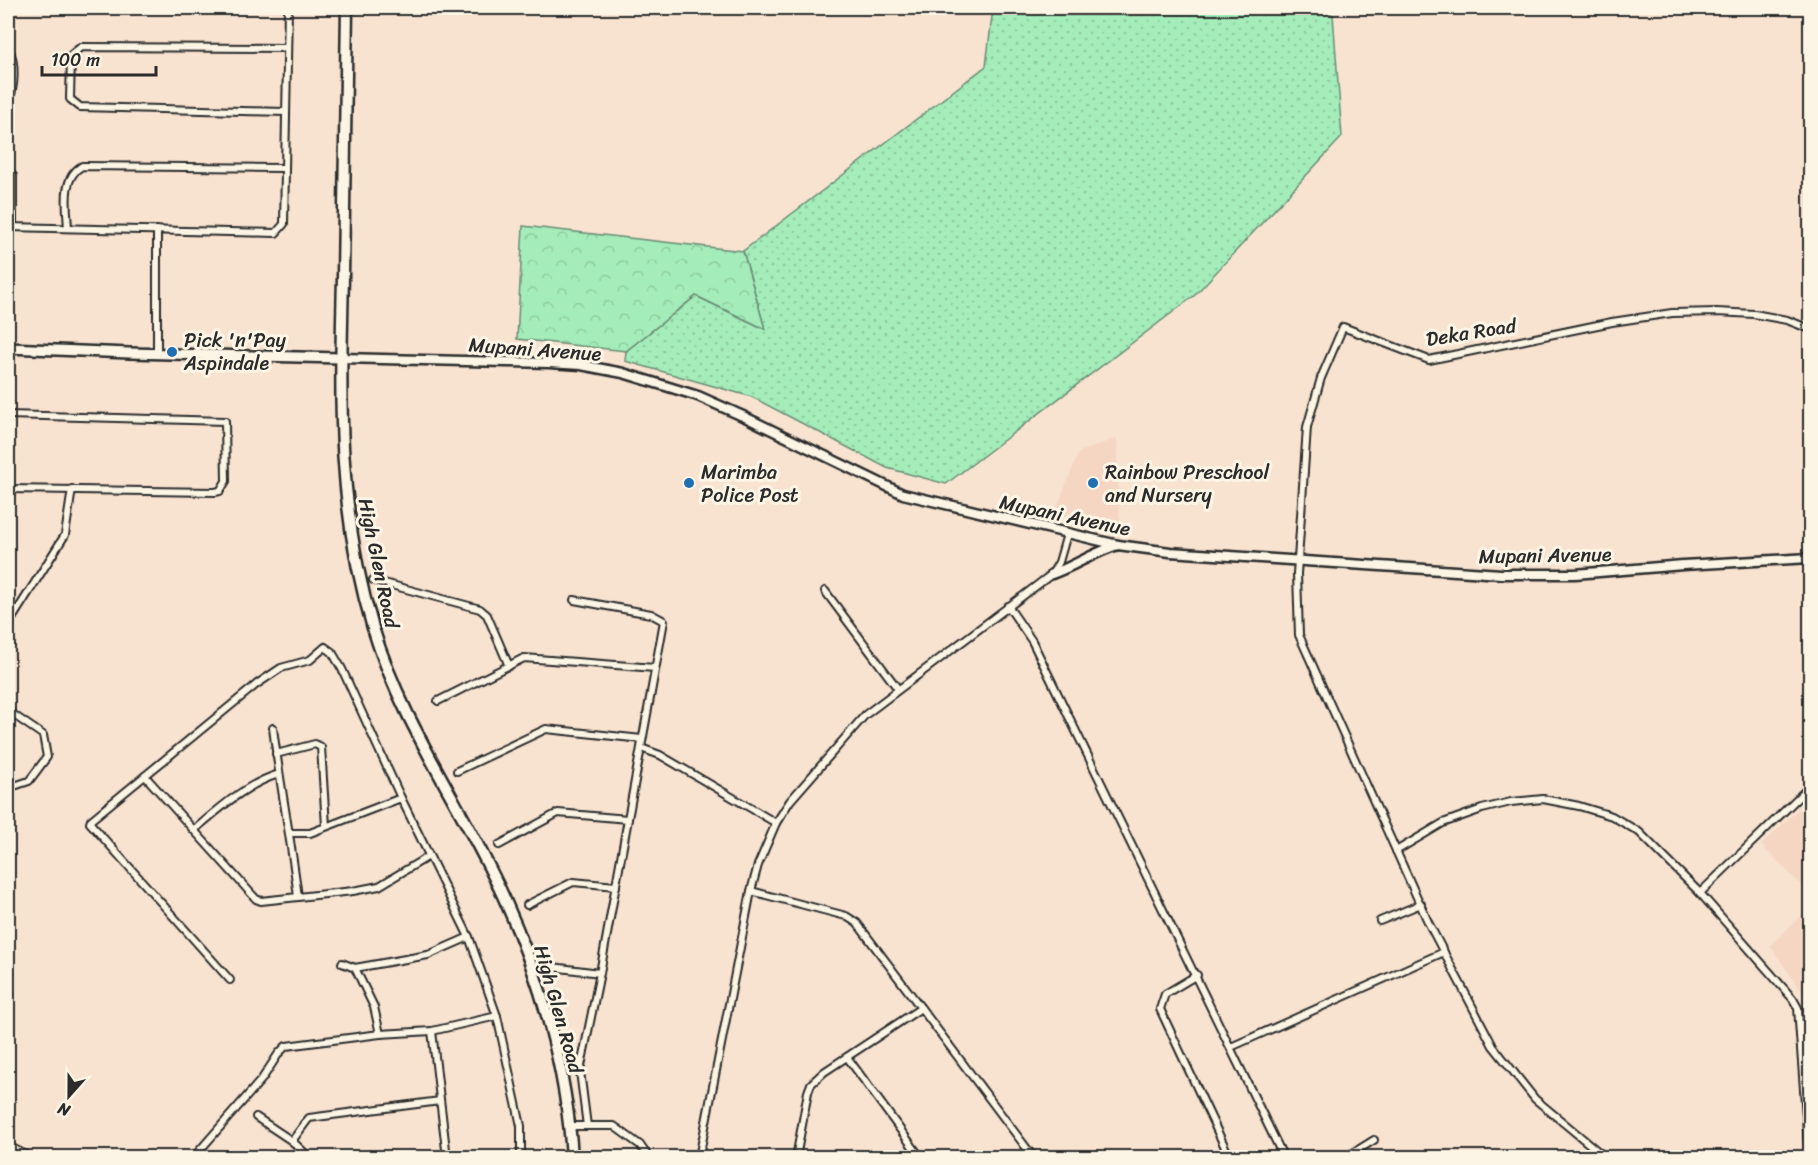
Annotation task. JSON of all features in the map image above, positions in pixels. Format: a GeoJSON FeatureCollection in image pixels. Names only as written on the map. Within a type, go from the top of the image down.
{"type":"FeatureCollection","features":[{"type":"Feature","properties":{"kind":"main road","name":"High Glen Road"},"geometry":{"type":"LineString","coordinates":[[347,8],[341,437],[347,510],[364,597],[374,632],[401,702],[503,897],[534,973],[560,1067],[572,1158]]}},
{"type":"Feature","properties":{"kind":"main road"},"geometry":{"type":"LineString","coordinates":[[8,348],[341,358]]}},
{"type":"Feature","properties":{"kind":"street"},"geometry":{"type":"LineString","coordinates":[[8,169],[13,176],[10,227],[276,233],[284,224],[288,8]]}},
{"type":"Feature","properties":{"kind":"street"},"geometry":{"type":"LineString","coordinates":[[286,112],[80,107],[70,99],[71,55],[81,47],[287,48]]}},
{"type":"Feature","properties":{"kind":"street"},"geometry":{"type":"LineString","coordinates":[[8,48],[12,55],[12,94],[8,101]]}},
{"type":"Feature","properties":{"kind":"street"},"geometry":{"type":"LineString","coordinates":[[68,228],[68,183],[72,174],[82,166],[285,168]]}},
{"type":"Feature","properties":{"kind":"street"},"geometry":{"type":"LineString","coordinates":[[157,230],[157,353]]}},
{"type":"Feature","properties":{"kind":"street","name":"Deka Road"},"geometry":{"type":"LineString","coordinates":[[1298,561],[1307,427],[1321,378],[1343,327],[1429,360],[1612,322],[1672,313],[1754,314],[1787,320],[1810,329]]}},
{"type":"Feature","properties":{"kind":"street","name":"Mupani Avenue"},"geometry":{"type":"LineString","coordinates":[[341,358],[549,363],[581,365],[623,374],[698,396],[903,494],[1118,545],[1170,552],[1512,574],[1575,574],[1810,558]]}},
{"type":"Feature","properties":{"kind":"street"},"geometry":{"type":"LineString","coordinates":[[8,415],[225,421],[226,481],[220,491],[8,489]]}},
{"type":"Feature","properties":{"kind":"street"},"geometry":{"type":"LineString","coordinates":[[8,622],[65,535],[72,489]]}},
{"type":"Feature","properties":{"kind":"street"},"geometry":{"type":"LineString","coordinates":[[1052,574],[1059,562],[1067,534]]}},
{"type":"Feature","properties":{"kind":"street"},"geometry":{"type":"LineString","coordinates":[[699,1158],[758,866],[776,823],[790,801],[865,715],[898,689],[1052,574],[1069,568],[1100,550],[1118,545]]}},
{"type":"Feature","properties":{"kind":"street"},"geometry":{"type":"LineString","coordinates":[[1298,561],[1299,635],[1396,852],[1444,952],[1493,1046],[1535,1099],[1606,1158]]}},
{"type":"Feature","properties":{"kind":"street"},"geometry":{"type":"LineString","coordinates":[[373,580],[469,604],[480,609],[487,615],[509,666]]}},
{"type":"Feature","properties":{"kind":"street"},"geometry":{"type":"LineString","coordinates":[[825,591],[898,689]]}},
{"type":"Feature","properties":{"kind":"street"},"geometry":{"type":"LineString","coordinates":[[574,600],[659,617],[664,621],[580,1071],[587,1126]]}},
{"type":"Feature","properties":{"kind":"street"},"geometry":{"type":"LineString","coordinates":[[1008,606],[1032,641],[1197,975],[1284,1158]]}},
{"type":"Feature","properties":{"kind":"street"},"geometry":{"type":"LineString","coordinates":[[230,980],[90,824],[91,820],[257,684],[281,668],[309,660],[325,647],[332,652],[342,669],[469,938],[497,1016],[520,1126],[521,1158]]}},
{"type":"Feature","properties":{"kind":"street"},"geometry":{"type":"LineString","coordinates":[[438,701],[524,658],[655,668]]}},
{"type":"Feature","properties":{"kind":"street"},"geometry":{"type":"LineString","coordinates":[[8,711],[43,735],[47,757],[29,781],[8,788]]}},
{"type":"Feature","properties":{"kind":"street"},"geometry":{"type":"LineString","coordinates":[[273,728],[298,897]]}},
{"type":"Feature","properties":{"kind":"street"},"geometry":{"type":"LineString","coordinates":[[458,771],[546,729],[642,739]]}},
{"type":"Feature","properties":{"kind":"street"},"geometry":{"type":"LineString","coordinates":[[276,754],[315,744],[321,747],[326,826]]}},
{"type":"Feature","properties":{"kind":"street"},"geometry":{"type":"LineString","coordinates":[[641,748],[660,755],[776,823]]}},
{"type":"Feature","properties":{"kind":"street"},"geometry":{"type":"LineString","coordinates":[[194,830],[242,791],[267,777],[279,774]]}},
{"type":"Feature","properties":{"kind":"street"},"geometry":{"type":"LineString","coordinates":[[145,776],[256,899],[261,901],[379,886],[429,856]]}},
{"type":"Feature","properties":{"kind":"street"},"geometry":{"type":"LineString","coordinates":[[1700,893],[1810,786]]}},
{"type":"Feature","properties":{"kind":"street"},"geometry":{"type":"LineString","coordinates":[[290,833],[303,834],[401,798]]}},
{"type":"Feature","properties":{"kind":"street"},"geometry":{"type":"LineString","coordinates":[[1396,852],[1443,823],[1482,808],[1542,799],[1579,806],[1612,816],[1639,832],[1700,893],[1798,1008],[1809,1158]]}},
{"type":"Feature","properties":{"kind":"street"},"geometry":{"type":"LineString","coordinates":[[499,845],[558,813],[628,819]]}},
{"type":"Feature","properties":{"kind":"street"},"geometry":{"type":"LineString","coordinates":[[527,905],[573,882],[615,886]]}},
{"type":"Feature","properties":{"kind":"street"},"geometry":{"type":"LineString","coordinates":[[752,891],[852,919],[857,923],[1034,1158]]}},
{"type":"Feature","properties":{"kind":"street"},"geometry":{"type":"LineString","coordinates":[[1380,921],[1420,904]]}},
{"type":"Feature","properties":{"kind":"street"},"geometry":{"type":"LineString","coordinates":[[342,963],[355,968],[428,955],[469,938]]}},
{"type":"Feature","properties":{"kind":"street"},"geometry":{"type":"LineString","coordinates":[[1232,1047],[1444,952]]}},
{"type":"Feature","properties":{"kind":"street"},"geometry":{"type":"LineString","coordinates":[[552,967],[600,973]]}},
{"type":"Feature","properties":{"kind":"street"},"geometry":{"type":"LineString","coordinates":[[355,968],[374,1007],[380,1034]]}},
{"type":"Feature","properties":{"kind":"street"},"geometry":{"type":"LineString","coordinates":[[1197,975],[1165,994],[1160,1009],[1230,1158]]}},
{"type":"Feature","properties":{"kind":"street"},"geometry":{"type":"LineString","coordinates":[[796,1158],[811,1084],[824,1072],[921,1008]]}},
{"type":"Feature","properties":{"kind":"street"},"geometry":{"type":"LineString","coordinates":[[193,1158],[261,1080],[286,1046],[380,1034],[432,1031],[497,1016]]}},
{"type":"Feature","properties":{"kind":"street"},"geometry":{"type":"LineString","coordinates":[[432,1031],[447,1158]]}},
{"type":"Feature","properties":{"kind":"street"},"geometry":{"type":"LineString","coordinates":[[1801,1042],[1810,1041]]}},
{"type":"Feature","properties":{"kind":"street"},"geometry":{"type":"LineString","coordinates":[[847,1057],[921,1158]]}},
{"type":"Feature","properties":{"kind":"street"},"geometry":{"type":"LineString","coordinates":[[292,1142],[309,1118],[440,1101]]}},
{"type":"Feature","properties":{"kind":"street"},"geometry":{"type":"LineString","coordinates":[[256,1117],[292,1142],[310,1158]]}},
{"type":"Feature","properties":{"kind":"street"},"geometry":{"type":"LineString","coordinates":[[569,1126],[614,1126],[640,1145],[649,1158]]}},
{"type":"Feature","properties":{"kind":"street"},"geometry":{"type":"LineString","coordinates":[[1345,1158],[1374,1140]]}},
{"type":"Feature","properties":{"kind":"street"},"geometry":{"type":"LineString","coordinates":[[8,1146],[32,1158]]}},
{"type":"Feature","properties":{"kind":"street"},"geometry":{"type":"LineString","coordinates":[[296,1158],[302,1151]]}},
{"type":"Feature","properties":{"kind":"shaded area","name":"Rainbow Preschool and Nursery"},"geometry":{"type":"Polygon","coordinates":[[[1117,438],[1120,529],[1054,514],[1079,452],[1117,438]]]}},
{"type":"Feature","properties":{"kind":"shaded area"},"geometry":{"type":"Polygon","coordinates":[[[1810,798],[1810,894],[1761,845],[1810,798]]]}},
{"type":"Feature","properties":{"kind":"shaded area"},"geometry":{"type":"Polygon","coordinates":[[[1810,907],[1810,1003],[1770,946],[1810,907]]]}},
{"type":"Feature","properties":{"kind":"green space"},"geometry":{"type":"Polygon","coordinates":[[[993,8],[1316,8],[1333,15],[1342,137],[1194,296],[946,484],[887,468],[752,397],[625,361],[626,351],[696,296],[765,329],[743,251],[986,66],[993,8]]]}},
{"type":"Feature","properties":{"kind":"green space"},"geometry":{"type":"Polygon","coordinates":[[[523,226],[743,251],[765,329],[696,296],[626,351],[517,339],[523,226]]]}},
{"type":"Feature","properties":{"kind":"place","name":"Pick 'n'Pay Aspindale"},"geometry":{"type":"Point","coordinates":[172,352]}},
{"type":"Feature","properties":{"kind":"place","name":"Marimba Police Post"},"geometry":{"type":"Point","coordinates":[689,483]}},
{"type":"Feature","properties":{"kind":"place","name":"Rainbow Preschool and Nursery"},"geometry":{"type":"Point","coordinates":[1093,483]}}]}
